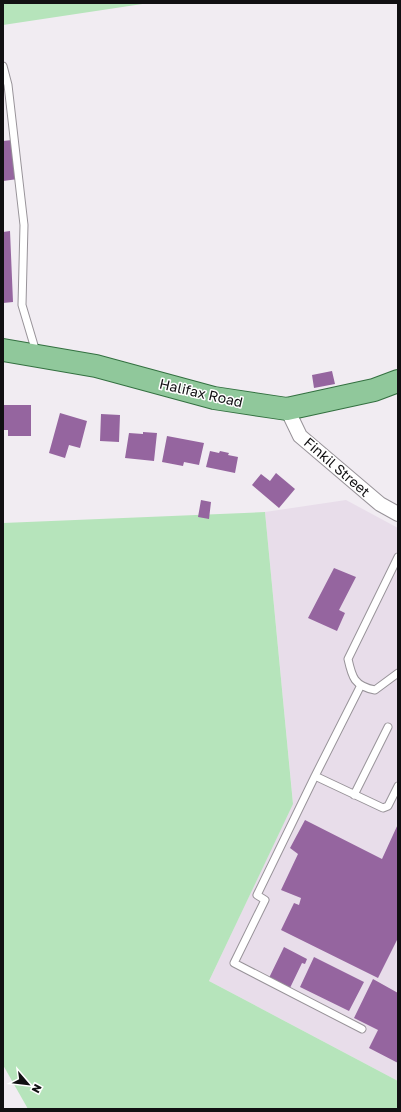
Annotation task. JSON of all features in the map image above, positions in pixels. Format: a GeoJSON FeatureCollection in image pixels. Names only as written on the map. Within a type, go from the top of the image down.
{"type":"FeatureCollection","features":[{"type":"Feature","properties":{"kind":"main road","name":"Halifax Road"},"geometry":{"type":"LineString","coordinates":[[3,350],[96,366],[214,398],[287,410],[374,390],[398,381]]}},
{"type":"Feature","properties":{"kind":"street","name":"Finkil Street"},"geometry":{"type":"LineString","coordinates":[[287,410],[300,436],[380,504],[398,514]]}},
{"type":"Feature","properties":{"kind":"lane"},"geometry":{"type":"LineString","coordinates":[[3,66],[8,85],[24,225],[22,305],[38,356]]}},
{"type":"Feature","properties":{"kind":"lane"},"geometry":{"type":"LineString","coordinates":[[398,557],[348,659],[351,674],[361,686],[375,690],[398,673]]}},
{"type":"Feature","properties":{"kind":"lane"},"geometry":{"type":"LineString","coordinates":[[361,686],[257,895],[265,900],[234,963],[362,1029]]}},
{"type":"Feature","properties":{"kind":"lane"},"geometry":{"type":"LineString","coordinates":[[354,794],[388,727]]}},
{"type":"Feature","properties":{"kind":"lane"},"geometry":{"type":"LineString","coordinates":[[315,776],[383,808],[388,806],[398,786]]}},
{"type":"Feature","properties":{"kind":"shaded area"},"geometry":{"type":"Polygon","coordinates":[[[346,500],[398,528],[398,1081],[209,981],[293,803],[265,512],[346,500]]]}},
{"type":"Feature","properties":{"kind":"green space"},"geometry":{"type":"Polygon","coordinates":[[[3,3],[149,3],[3,25],[3,3]]]}},
{"type":"Feature","properties":{"kind":"green space"},"geometry":{"type":"Polygon","coordinates":[[[265,512],[293,804],[209,981],[398,1081],[398,1109],[28,1109],[3,1065],[3,523],[265,512]]]}},
{"type":"Feature","properties":{"kind":"building"},"geometry":{"type":"Polygon","coordinates":[[[12,140],[18,179],[3,181],[3,141],[12,140]]]}},
{"type":"Feature","properties":{"kind":"building"},"geometry":{"type":"Polygon","coordinates":[[[10,231],[13,302],[3,303],[3,232],[10,231]]]}},
{"type":"Feature","properties":{"kind":"building"},"geometry":{"type":"Polygon","coordinates":[[[332,371],[335,384],[314,388],[312,375],[332,371]]]}},
{"type":"Feature","properties":{"kind":"building"},"geometry":{"type":"Polygon","coordinates":[[[3,405],[31,405],[31,436],[8,436],[8,430],[3,430],[3,405]]]}},
{"type":"Feature","properties":{"kind":"building"},"geometry":{"type":"Polygon","coordinates":[[[60,413],[87,421],[80,448],[69,445],[65,458],[49,453],[60,413]]]}},
{"type":"Feature","properties":{"kind":"building"},"geometry":{"type":"Polygon","coordinates":[[[101,414],[120,415],[119,442],[100,441],[101,414]]]}},
{"type":"Feature","properties":{"kind":"building"},"geometry":{"type":"Polygon","coordinates":[[[143,432],[157,433],[154,461],[125,458],[129,433],[143,434],[143,432]]]}},
{"type":"Feature","properties":{"kind":"building"},"geometry":{"type":"Polygon","coordinates":[[[167,436],[204,443],[199,465],[184,462],[183,466],[162,462],[167,436]]]}},
{"type":"Feature","properties":{"kind":"building"},"geometry":{"type":"Polygon","coordinates":[[[210,451],[219,453],[220,451],[229,453],[228,455],[238,457],[235,473],[206,467],[210,451]]]}},
{"type":"Feature","properties":{"kind":"building"},"geometry":{"type":"Polygon","coordinates":[[[276,473],[295,489],[279,508],[252,485],[261,474],[270,481],[276,473]]]}},
{"type":"Feature","properties":{"kind":"building"},"geometry":{"type":"Polygon","coordinates":[[[201,500],[211,502],[209,519],[198,517],[201,500]]]}},
{"type":"Feature","properties":{"kind":"building"},"geometry":{"type":"Polygon","coordinates":[[[334,568],[356,577],[339,610],[345,613],[337,631],[308,618],[334,568]]]}},
{"type":"Feature","properties":{"kind":"building"},"geometry":{"type":"Polygon","coordinates":[[[305,820],[382,859],[398,824],[398,938],[378,978],[281,930],[294,903],[299,905],[301,898],[281,890],[298,854],[290,848],[305,820]]]}},
{"type":"Feature","properties":{"kind":"building"},"geometry":{"type":"Polygon","coordinates":[[[284,947],[307,959],[305,964],[302,963],[289,990],[268,980],[284,947]]]}},
{"type":"Feature","properties":{"kind":"building"},"geometry":{"type":"Polygon","coordinates":[[[314,957],[364,982],[349,1011],[300,987],[314,957]]]}},
{"type":"Feature","properties":{"kind":"building"},"geometry":{"type":"Polygon","coordinates":[[[373,979],[398,993],[398,1063],[369,1048],[378,1030],[354,1018],[373,979]]]}}]}
